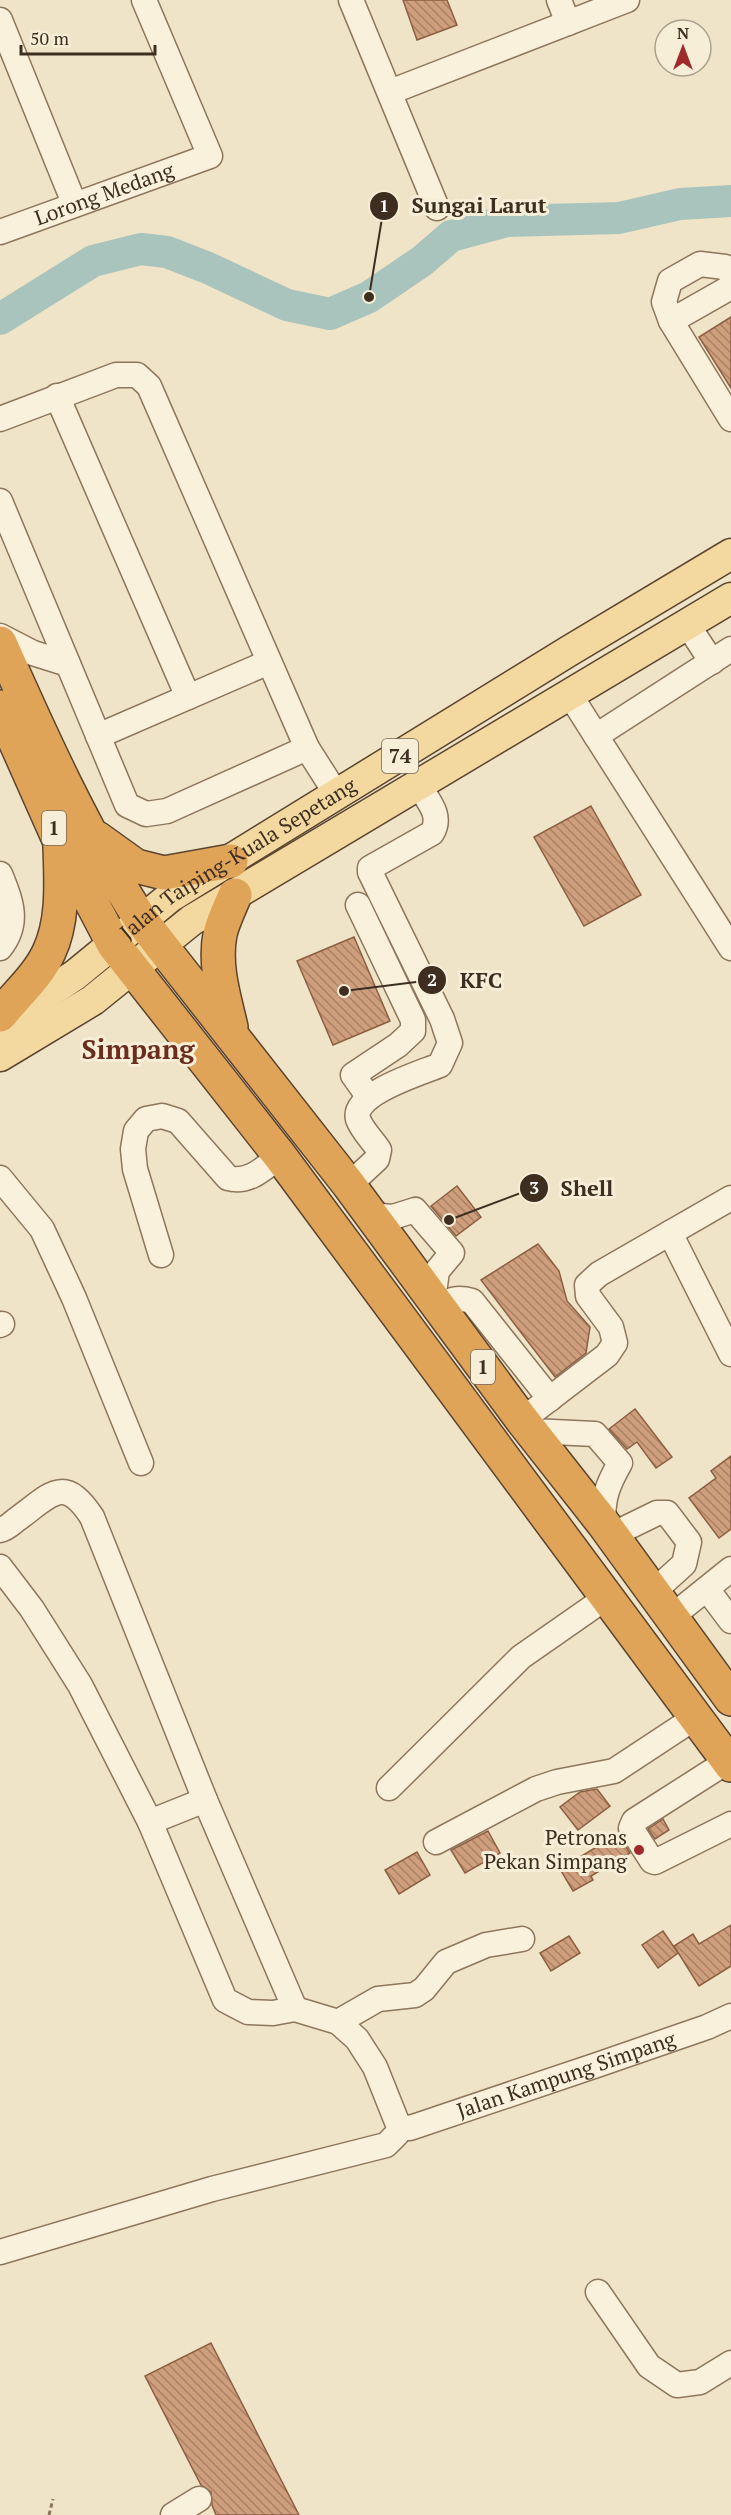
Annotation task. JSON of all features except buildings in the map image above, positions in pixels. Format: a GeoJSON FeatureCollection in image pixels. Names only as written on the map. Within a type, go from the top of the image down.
{"type":"FeatureCollection","features":[{"type":"Feature","properties":{"kind":"highway","name":"1"},"geometry":{"type":"LineString","coordinates":[[0,643],[123,958],[280,1156],[730,1763]]}},
{"type":"Feature","properties":{"kind":"highway","name":"1"},"geometry":{"type":"LineString","coordinates":[[0,707],[74,837],[113,876],[141,920],[349,1185],[369,1215],[729,1694]]}},
{"type":"Feature","properties":{"kind":"highway"},"geometry":{"type":"LineString","coordinates":[[0,1015],[35,975],[49,952],[58,922],[61,884],[74,837],[135,866],[164,873],[231,861]]}},
{"type":"Feature","properties":{"kind":"highway"},"geometry":{"type":"LineString","coordinates":[[233,1036],[218,961],[220,933],[235,895]]}},
{"type":"Feature","properties":{"kind":"main road","name":"Jalan Taiping-Kuala Sepetang"},"geometry":{"type":"LineString","coordinates":[[0,1056],[93,1000],[123,958],[141,920],[170,897],[731,554]]}},
{"type":"Feature","properties":{"kind":"main road","name":"Jalan Taiping-Kuala Sepetang"},"geometry":{"type":"LineString","coordinates":[[0,1025],[75,975],[162,945],[192,920],[731,598]]}},
{"type":"Feature","properties":{"kind":"street","name":"Lorong Medang"},"geometry":{"type":"LineString","coordinates":[[0,232],[74,203],[210,156],[144,0]]}},
{"type":"Feature","properties":{"kind":"street"},"geometry":{"type":"LineString","coordinates":[[351,0],[437,208]]}},
{"type":"Feature","properties":{"kind":"street"},"geometry":{"type":"LineString","coordinates":[[559,0],[568,23]]}},
{"type":"Feature","properties":{"kind":"street"},"geometry":{"type":"LineString","coordinates":[[390,92],[627,0]]}},
{"type":"Feature","properties":{"kind":"street"},"geometry":{"type":"LineString","coordinates":[[0,20],[74,203]]}},
{"type":"Feature","properties":{"kind":"street"},"geometry":{"type":"LineString","coordinates":[[731,273],[725,267],[700,264],[670,281],[664,302],[671,321],[731,419]]}},
{"type":"Feature","properties":{"kind":"street"},"geometry":{"type":"LineString","coordinates":[[671,321],[731,287]]}},
{"type":"Feature","properties":{"kind":"street"},"geometry":{"type":"LineString","coordinates":[[0,419],[116,375],[137,375],[148,386],[307,748],[337,795]]}},
{"type":"Feature","properties":{"kind":"street"},"geometry":{"type":"LineString","coordinates":[[57,396],[188,697]]}},
{"type":"Feature","properties":{"kind":"street"},"geometry":{"type":"LineString","coordinates":[[1,505],[127,805],[146,814],[167,811],[307,748]]}},
{"type":"Feature","properties":{"kind":"street"},"geometry":{"type":"LineString","coordinates":[[596,736],[721,656],[687,624]]}},
{"type":"Feature","properties":{"kind":"street"},"geometry":{"type":"LineString","coordinates":[[0,636],[33,653],[68,664]]}},
{"type":"Feature","properties":{"kind":"street"},"geometry":{"type":"LineString","coordinates":[[98,736],[269,662]]}},
{"type":"Feature","properties":{"kind":"street"},"geometry":{"type":"LineString","coordinates":[[570,695],[729,941]]}},
{"type":"Feature","properties":{"kind":"street"},"geometry":{"type":"LineString","coordinates":[[349,1185],[376,1159],[380,1150],[358,1119],[359,1107],[368,1096],[440,1065],[450,1043],[442,1019],[370,872],[370,868],[432,833],[437,817],[418,784]]}},
{"type":"Feature","properties":{"kind":"street"},"geometry":{"type":"LineString","coordinates":[[0,874],[12,903],[9,937],[0,948]]}},
{"type":"Feature","properties":{"kind":"street"},"geometry":{"type":"LineString","coordinates":[[358,905],[413,1020],[413,1031],[398,1045],[353,1075],[368,1096]]}},
{"type":"Feature","properties":{"kind":"street"},"geometry":{"type":"LineString","coordinates":[[161,1255],[135,1169],[133,1149],[136,1131],[146,1119],[162,1116],[178,1120],[228,1178],[238,1181],[247,1179],[280,1156]]}},
{"type":"Feature","properties":{"kind":"street"},"geometry":{"type":"LineString","coordinates":[[0,1178],[42,1229],[74,1298],[141,1463]]}},
{"type":"Feature","properties":{"kind":"street"},"geometry":{"type":"LineString","coordinates":[[527,1426],[550,1399],[607,1355],[615,1343],[611,1327],[588,1296],[587,1285],[599,1274],[731,1198]]}},
{"type":"Feature","properties":{"kind":"street"},"geometry":{"type":"LineString","coordinates":[[369,1215],[393,1216],[415,1210],[452,1254],[437,1271],[436,1304],[461,1298],[472,1301],[550,1399]]}},
{"type":"Feature","properties":{"kind":"street"},"geometry":{"type":"LineString","coordinates":[[670,1233],[731,1354]]}},
{"type":"Feature","properties":{"kind":"street"},"geometry":{"type":"LineString","coordinates":[[527,1426],[595,1434],[620,1463],[606,1487],[603,1503],[607,1529],[657,1513],[667,1513],[689,1542],[684,1563],[661,1605]]}},
{"type":"Feature","properties":{"kind":"street"},"geometry":{"type":"LineString","coordinates":[[0,1530],[56,1491],[69,1492],[83,1503],[92,1517],[205,1800],[295,2009]]}},
{"type":"Feature","properties":{"kind":"street"},"geometry":{"type":"LineString","coordinates":[[0,1567],[32,1609],[80,1685],[150,1822],[225,2000],[248,2012],[273,2013],[295,2009],[338,2022],[357,2039],[375,2067],[399,2127],[397,2134],[386,2145],[212,2189],[0,2252]]}},
{"type":"Feature","properties":{"kind":"street"},"geometry":{"type":"LineString","coordinates":[[661,1605],[707,1589],[731,1569]]}},
{"type":"Feature","properties":{"kind":"street"},"geometry":{"type":"LineString","coordinates":[[707,1589],[731,1621]]}},
{"type":"Feature","properties":{"kind":"street"},"geometry":{"type":"LineString","coordinates":[[389,1788],[521,1658],[607,1597]]}},
{"type":"Feature","properties":{"kind":"street"},"geometry":{"type":"LineString","coordinates":[[436,1842],[536,1789],[557,1782],[614,1771],[696,1717]]}},
{"type":"Feature","properties":{"kind":"street"},"geometry":{"type":"LineString","coordinates":[[730,1763],[634,1821],[632,1828],[652,1861],[656,1862],[731,1824]]}},
{"type":"Feature","properties":{"kind":"street"},"geometry":{"type":"LineString","coordinates":[[150,1822],[205,1800]]}},
{"type":"Feature","properties":{"kind":"street"},"geometry":{"type":"LineString","coordinates":[[338,2022],[378,1999],[415,1995],[424,1989],[446,1962],[486,1945],[522,1939]]}},
{"type":"Feature","properties":{"kind":"street","name":"Jalan Kampung Simpang"},"geometry":{"type":"LineString","coordinates":[[399,2127],[410,2128],[707,2027],[731,2016]]}},
{"type":"Feature","properties":{"kind":"street"},"geometry":{"type":"LineString","coordinates":[[598,2292],[649,2366],[677,2385],[700,2382],[731,2363]]}},
{"type":"Feature","properties":{"kind":"street"},"geometry":{"type":"LineString","coordinates":[[173,2515],[199,2499]]}},
{"type":"Feature","properties":{"kind":"path"},"geometry":{"type":"LineString","coordinates":[[50,2515],[53,2499]]}},
{"type":"Feature","properties":{"kind":"waterway"},"geometry":{"type":"LineString","coordinates":[[0,319],[93,261],[141,249],[167,252],[208,268],[287,305],[330,314],[369,297],[422,261],[451,236],[507,221],[619,218],[680,204],[731,201]]}},
{"type":"Feature","properties":{"kind":"place","name":"Sungai Larut"},"geometry":{"type":"Point","coordinates":[369,297]}},
{"type":"Feature","properties":{"kind":"place","name":"KFC"},"geometry":{"type":"Point","coordinates":[344,991]}},
{"type":"Feature","properties":{"kind":"place","name":"Shell"},"geometry":{"type":"Point","coordinates":[449,1220]}},
{"type":"Feature","properties":{"kind":"place","name":"Petronas Pekan Simpang"},"geometry":{"type":"Point","coordinates":[639,1850]}},
{"type":"Feature","properties":{"kind":"district","name":"Simpang"},"geometry":{"type":"Point","coordinates":[138,1050]}}]}
